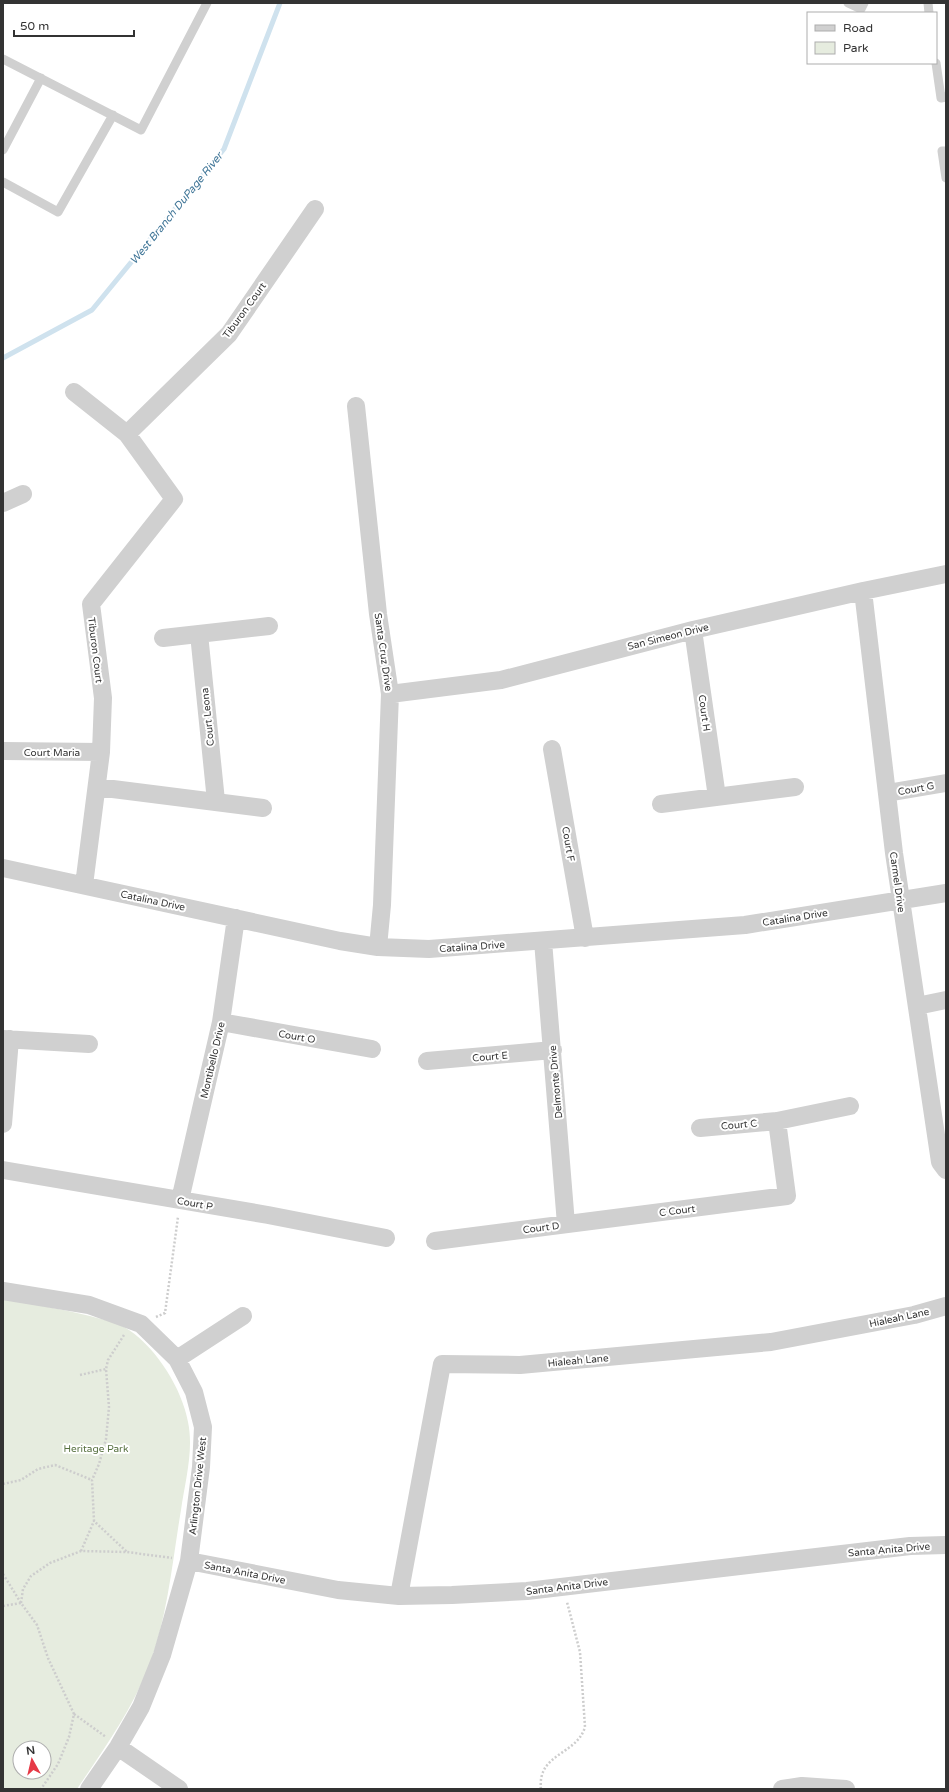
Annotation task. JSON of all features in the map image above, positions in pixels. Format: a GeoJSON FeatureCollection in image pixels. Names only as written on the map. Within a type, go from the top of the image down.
{"type":"FeatureCollection","features":[{"type":"Feature","properties":{"kind":"street","name":"Tiburon Court"},"geometry":{"type":"LineString","coordinates":[[127,434],[229,334],[315,209]]}},
{"type":"Feature","properties":{"kind":"street","name":"Tiburon Court"},"geometry":{"type":"LineString","coordinates":[[74,392],[127,434],[174,498],[91,604],[102,698],[101,752],[84,885]]}},
{"type":"Feature","properties":{"kind":"street","name":"Santa Cruz Drive"},"geometry":{"type":"LineString","coordinates":[[356,406],[378,614],[390,694],[382,905],[378,946]]}},
{"type":"Feature","properties":{"kind":"street"},"geometry":{"type":"LineString","coordinates":[[3,503],[23,494]]}},
{"type":"Feature","properties":{"kind":"street","name":"San Simeon Drive"},"geometry":{"type":"LineString","coordinates":[[390,694],[501,680],[693,630],[863,591],[946,574]]}},
{"type":"Feature","properties":{"kind":"street","name":"Carmel Drive"},"geometry":{"type":"LineString","coordinates":[[863,591],[887,793],[916,1006],[940,1162],[946,1170]]}},
{"type":"Feature","properties":{"kind":"street"},"geometry":{"type":"LineString","coordinates":[[162,638],[269,626]]}},
{"type":"Feature","properties":{"kind":"street","name":"Court H"},"geometry":{"type":"LineString","coordinates":[[693,630],[717,797]]}},
{"type":"Feature","properties":{"kind":"street","name":"Court Leona"},"geometry":{"type":"LineString","coordinates":[[199,634],[216,801]]}},
{"type":"Feature","properties":{"kind":"street","name":"Court F"},"geometry":{"type":"LineString","coordinates":[[552,749],[585,938]]}},
{"type":"Feature","properties":{"kind":"street","name":"Court Maria"},"geometry":{"type":"LineString","coordinates":[[3,751],[101,752]]}},
{"type":"Feature","properties":{"kind":"street","name":"Court G"},"geometry":{"type":"LineString","coordinates":[[887,793],[946,783]]}},
{"type":"Feature","properties":{"kind":"street"},"geometry":{"type":"LineString","coordinates":[[97,787],[263,808]]}},
{"type":"Feature","properties":{"kind":"street"},"geometry":{"type":"LineString","coordinates":[[661,804],[795,788]]}},
{"type":"Feature","properties":{"kind":"street","name":"Catalina Drive"},"geometry":{"type":"LineString","coordinates":[[3,868],[340,941],[378,946],[441,949],[745,925],[946,893]]}},
{"type":"Feature","properties":{"kind":"street","name":"Montibello Drive"},"geometry":{"type":"LineString","coordinates":[[180,1200],[221,1022],[236,918]]}},
{"type":"Feature","properties":{"kind":"street","name":"Delmonte Drive"},"geometry":{"type":"LineString","coordinates":[[543,941],[566,1224]]}},
{"type":"Feature","properties":{"kind":"street"},"geometry":{"type":"LineString","coordinates":[[916,1006],[946,1000]]}},
{"type":"Feature","properties":{"kind":"street","name":"Court O"},"geometry":{"type":"LineString","coordinates":[[221,1022],[372,1049]]}},
{"type":"Feature","properties":{"kind":"street"},"geometry":{"type":"LineString","coordinates":[[3,1124],[7,1039],[89,1044]]}},
{"type":"Feature","properties":{"kind":"street","name":"Court E"},"geometry":{"type":"LineString","coordinates":[[427,1061],[552,1050]]}},
{"type":"Feature","properties":{"kind":"street","name":"Court C"},"geometry":{"type":"LineString","coordinates":[[700,1128],[777,1121],[850,1106]]}},
{"type":"Feature","properties":{"kind":"street","name":"C Court"},"geometry":{"type":"LineString","coordinates":[[566,1224],[787,1196],[777,1121]]}},
{"type":"Feature","properties":{"kind":"street","name":"Court P"},"geometry":{"type":"LineString","coordinates":[[3,1170],[180,1200],[386,1238]]}},
{"type":"Feature","properties":{"kind":"street","name":"Court D"},"geometry":{"type":"LineString","coordinates":[[436,1241],[566,1224]]}},
{"type":"Feature","properties":{"kind":"street","name":"Arlington Drive West"},"geometry":{"type":"LineString","coordinates":[[3,1291],[89,1305],[142,1324],[177,1359],[194,1392],[203,1427],[201,1467],[189,1561],[162,1655],[140,1708],[118,1747],[89,1789]]}},
{"type":"Feature","properties":{"kind":"street","name":"Hialeah Lane"},"geometry":{"type":"LineString","coordinates":[[400,1596],[442,1364],[520,1365],[771,1342],[914,1315],[946,1306]]}},
{"type":"Feature","properties":{"kind":"street"},"geometry":{"type":"LineString","coordinates":[[177,1359],[244,1316]]}},
{"type":"Feature","properties":{"kind":"street","name":"Santa Anita Drive"},"geometry":{"type":"LineString","coordinates":[[189,1561],[338,1590],[400,1596],[501,1593],[910,1546],[946,1544]]}},
{"type":"Feature","properties":{"kind":"street"},"geometry":{"type":"LineString","coordinates":[[118,1747],[179,1789]]}},
{"type":"Feature","properties":{"kind":"street"},"geometry":{"type":"LineString","coordinates":[[782,1789],[802,1786],[846,1789]]}},
{"type":"Feature","properties":{"kind":"lane"},"geometry":{"type":"LineString","coordinates":[[3,59],[141,130],[207,3]]}},
{"type":"Feature","properties":{"kind":"lane"},"geometry":{"type":"LineString","coordinates":[[848,3],[861,9],[864,3]]}},
{"type":"Feature","properties":{"kind":"lane"},"geometry":{"type":"LineString","coordinates":[[936,64],[941,98],[946,97]]}},
{"type":"Feature","properties":{"kind":"lane"},"geometry":{"type":"LineString","coordinates":[[3,150],[41,78]]}},
{"type":"Feature","properties":{"kind":"lane"},"geometry":{"type":"LineString","coordinates":[[3,182],[58,212],[113,115]]}},
{"type":"Feature","properties":{"kind":"lane"},"geometry":{"type":"LineString","coordinates":[[946,150],[942,151],[946,178]]}},
{"type":"Feature","properties":{"kind":"path"},"geometry":{"type":"LineString","coordinates":[[81,1551],[94,1521],[92,1480],[99,1464],[106,1439],[110,1407],[106,1370],[108,1360],[125,1333],[165,1313],[180,1200]]}},
{"type":"Feature","properties":{"kind":"path"},"geometry":{"type":"LineString","coordinates":[[80,1375],[106,1370]]}},
{"type":"Feature","properties":{"kind":"path"},"geometry":{"type":"LineString","coordinates":[[3,1484],[21,1480],[38,1469],[52,1464],[92,1480]]}},
{"type":"Feature","properties":{"kind":"path"},"geometry":{"type":"LineString","coordinates":[[94,1521],[127,1552]]}},
{"type":"Feature","properties":{"kind":"path"},"geometry":{"type":"LineString","coordinates":[[21,1603],[23,1588],[31,1576],[50,1563],[81,1551],[127,1552],[189,1561]]}},
{"type":"Feature","properties":{"kind":"path"},"geometry":{"type":"LineString","coordinates":[[3,1574],[37,1625],[48,1658],[74,1714],[118,1747]]}},
{"type":"Feature","properties":{"kind":"path"},"geometry":{"type":"LineString","coordinates":[[541,1789],[540,1781],[543,1769],[578,1740],[583,1734],[585,1727],[580,1652],[564,1586]]}},
{"type":"Feature","properties":{"kind":"path"},"geometry":{"type":"LineString","coordinates":[[3,1606],[21,1603]]}},
{"type":"Feature","properties":{"kind":"path"},"geometry":{"type":"LineString","coordinates":[[41,1789],[58,1764],[69,1737],[74,1714]]}},
{"type":"Feature","properties":{"kind":"green space","name":"Heritage Park"},"geometry":{"type":"Polygon","coordinates":[[[3,1298],[90,1316],[115,1323],[129,1330],[149,1348],[167,1371],[185,1409],[190,1433],[187,1477],[169,1589],[161,1628],[149,1666],[126,1714],[77,1789],[3,1789],[3,1298]]]}},
{"type":"Feature","properties":{"kind":"waterway","name":"West Branch DuPage River"},"geometry":{"type":"LineString","coordinates":[[3,358],[92,310],[224,149],[280,3]]}}]}
